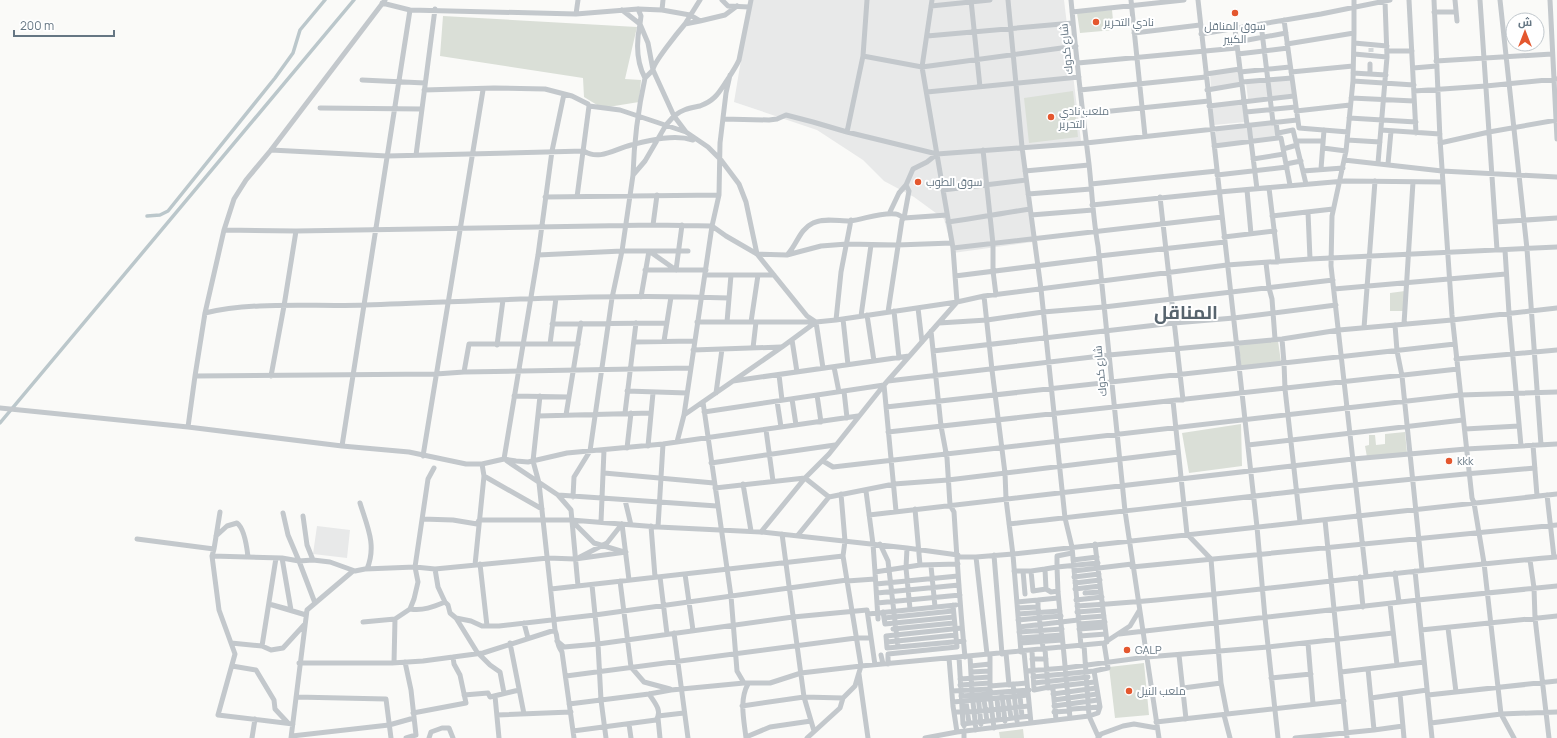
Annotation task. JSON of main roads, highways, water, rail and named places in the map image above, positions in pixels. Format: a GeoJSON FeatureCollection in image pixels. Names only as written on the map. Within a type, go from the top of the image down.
{"type":"FeatureCollection","features":[{"type":"Feature","properties":{"kind":"waterway"},"geometry":{"type":"LineString","coordinates":[[147,216],[160,215],[168,211],[275,78],[293,53],[300,30],[325,0]]}},
{"type":"Feature","properties":{"kind":"waterway"},"geometry":{"type":"LineString","coordinates":[[0,423],[354,0]]}},
{"type":"Feature","properties":{"kind":"place","name":"سوق المناقل الكبير"},"geometry":{"type":"Point","coordinates":[1235,13]}},
{"type":"Feature","properties":{"kind":"place","name":"نادي التحرير"},"geometry":{"type":"Point","coordinates":[1096,22]}},
{"type":"Feature","properties":{"kind":"place","name":"ملعب نادي التحرير"},"geometry":{"type":"Point","coordinates":[1051,117]}},
{"type":"Feature","properties":{"kind":"place","name":"سوق الطوب"},"geometry":{"type":"Point","coordinates":[918,182]}},
{"type":"Feature","properties":{"kind":"place","name":"kkk"},"geometry":{"type":"Point","coordinates":[1449,461]}},
{"type":"Feature","properties":{"kind":"place","name":"GALP"},"geometry":{"type":"Point","coordinates":[1127,650]}},
{"type":"Feature","properties":{"kind":"place","name":"ملعب النيل"},"geometry":{"type":"Point","coordinates":[1129,691]}},
{"type":"Feature","properties":{"kind":"district","name":"المناقل"},"geometry":{"type":"Point","coordinates":[1186,312]}}]}
